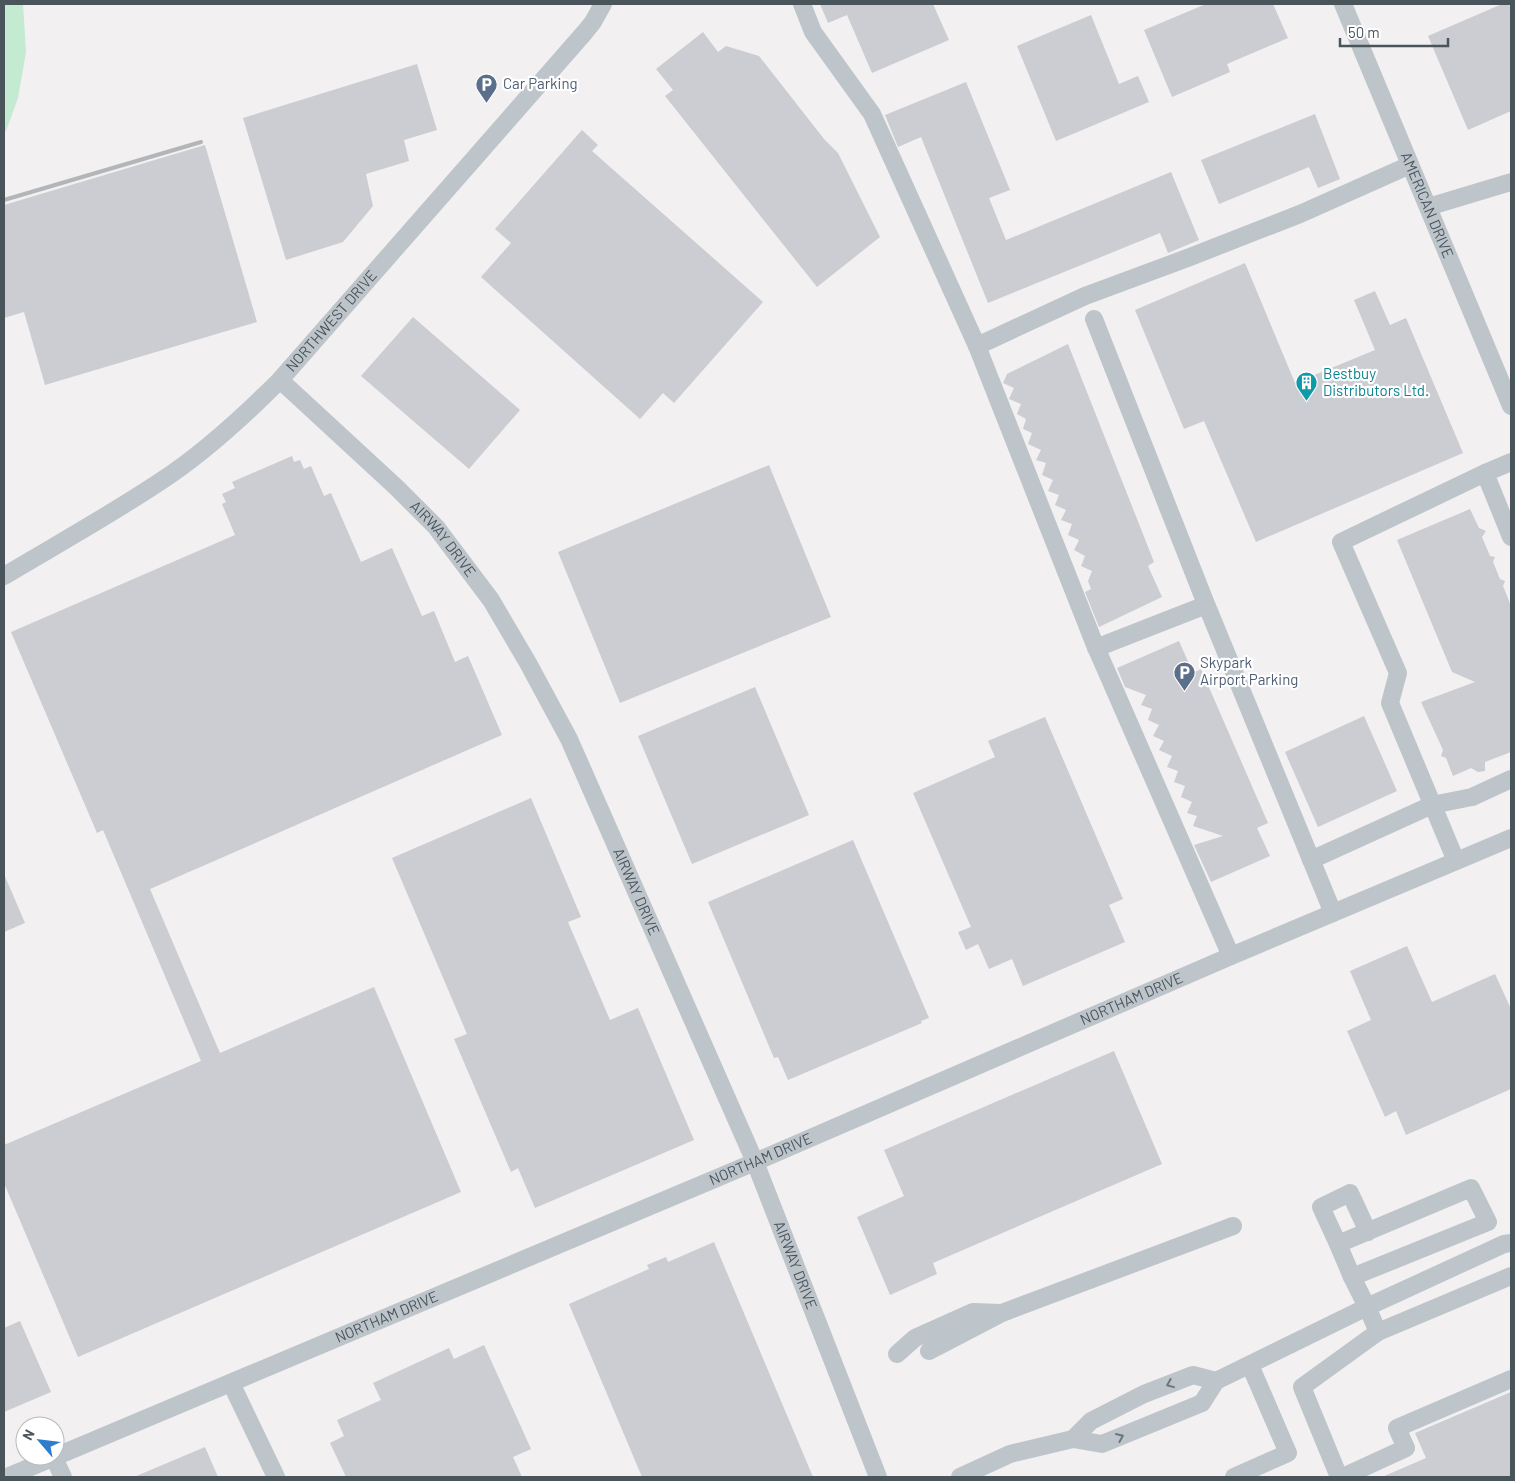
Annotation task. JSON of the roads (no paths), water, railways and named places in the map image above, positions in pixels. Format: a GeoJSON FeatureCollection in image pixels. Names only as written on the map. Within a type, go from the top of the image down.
{"type":"FeatureCollection","features":[{"type":"Feature","properties":{"kind":"street","name":"NORTHWEST DRIVE"},"geometry":{"type":"LineString","coordinates":[[4,576],[161,481],[216,440],[251,410],[280,380],[585,32],[603,4]]}},
{"type":"Feature","properties":{"kind":"street"},"geometry":{"type":"LineString","coordinates":[[802,4],[813,32],[872,114],[977,346],[1096,648],[1231,956]]}},
{"type":"Feature","properties":{"kind":"street","name":"AMERICAN DRIVE"},"geometry":{"type":"LineString","coordinates":[[1343,4],[1511,406]]}},
{"type":"Feature","properties":{"kind":"street"},"geometry":{"type":"LineString","coordinates":[[977,346],[1085,296],[1300,214],[1410,165]]}},
{"type":"Feature","properties":{"kind":"street"},"geometry":{"type":"LineString","coordinates":[[1428,207],[1511,182]]}},
{"type":"Feature","properties":{"kind":"street"},"geometry":{"type":"LineString","coordinates":[[1094,319],[1206,605],[1333,913]]}},
{"type":"Feature","properties":{"kind":"street","name":"AIRWAY DRIVE"},"geometry":{"type":"LineString","coordinates":[[280,380],[396,487],[436,527],[491,600],[528,663],[569,739],[755,1162],[878,1477]]}},
{"type":"Feature","properties":{"kind":"street"},"geometry":{"type":"LineString","coordinates":[[1456,862],[1390,703],[1398,673],[1341,542],[1511,462]]}},
{"type":"Feature","properties":{"kind":"street"},"geometry":{"type":"LineString","coordinates":[[1485,473],[1511,537]]}},
{"type":"Feature","properties":{"kind":"street"},"geometry":{"type":"LineString","coordinates":[[1096,648],[1206,605]]}},
{"type":"Feature","properties":{"kind":"street"},"geometry":{"type":"LineString","coordinates":[[1311,860],[1432,804],[1472,797],[1509,786]]}},
{"type":"Feature","properties":{"kind":"street","name":"NORTHAM DRIVE"},"geometry":{"type":"LineString","coordinates":[[65,1453],[755,1162],[1231,956],[1511,838]]}},
{"type":"Feature","properties":{"kind":"street"},"geometry":{"type":"LineString","coordinates":[[1338,1244],[1470,1188],[1488,1222],[1352,1277]]}},
{"type":"Feature","properties":{"kind":"street"},"geometry":{"type":"LineString","coordinates":[[1368,1232],[1350,1193],[1321,1207],[1378,1332]]}},
{"type":"Feature","properties":{"kind":"street"},"geometry":{"type":"LineString","coordinates":[[929,1352],[1002,1313],[1233,1226]]}},
{"type":"Feature","properties":{"kind":"street"},"geometry":{"type":"LineString","coordinates":[[960,1477],[1010,1454],[1073,1439],[1102,1444],[1202,1403],[1216,1381],[1367,1306],[1504,1244],[1511,1243]]}},
{"type":"Feature","properties":{"kind":"street"},"geometry":{"type":"LineString","coordinates":[[1340,1477],[1302,1387],[1378,1332],[1511,1276]]}},
{"type":"Feature","properties":{"kind":"street"},"geometry":{"type":"LineString","coordinates":[[897,1354],[915,1338],[973,1312],[1002,1313]]}},
{"type":"Feature","properties":{"kind":"street"},"geometry":{"type":"LineString","coordinates":[[1234,1477],[1288,1453],[1250,1365]]}},
{"type":"Feature","properties":{"kind":"street"},"geometry":{"type":"LineString","coordinates":[[1073,1439],[1091,1421],[1152,1391],[1193,1375],[1216,1381]]}},
{"type":"Feature","properties":{"kind":"street"},"geometry":{"type":"LineString","coordinates":[[1344,1477],[1406,1448],[1397,1428],[1511,1379]]}},
{"type":"Feature","properties":{"kind":"street"},"geometry":{"type":"LineString","coordinates":[[231,1383],[276,1477]]}},
{"type":"Feature","properties":{"kind":"street","name":"NORTHAM DRIVE"},"geometry":{"type":"LineString","coordinates":[[7,1477],[34,1466]]}},
{"type":"Feature","properties":{"kind":"railway"},"geometry":{"type":"LineString","coordinates":[[4,200],[201,142]]}},
{"type":"Feature","properties":{"kind":"place","name":"Car Parking"},"geometry":{"type":"Point","coordinates":[487,103]}},
{"type":"Feature","properties":{"kind":"place","name":"Bestbuy Distributors Ltd."},"geometry":{"type":"Point","coordinates":[1307,402]}},
{"type":"Feature","properties":{"kind":"place","name":"Skypark Airport Parking"},"geometry":{"type":"Point","coordinates":[1184,691]}}]}
